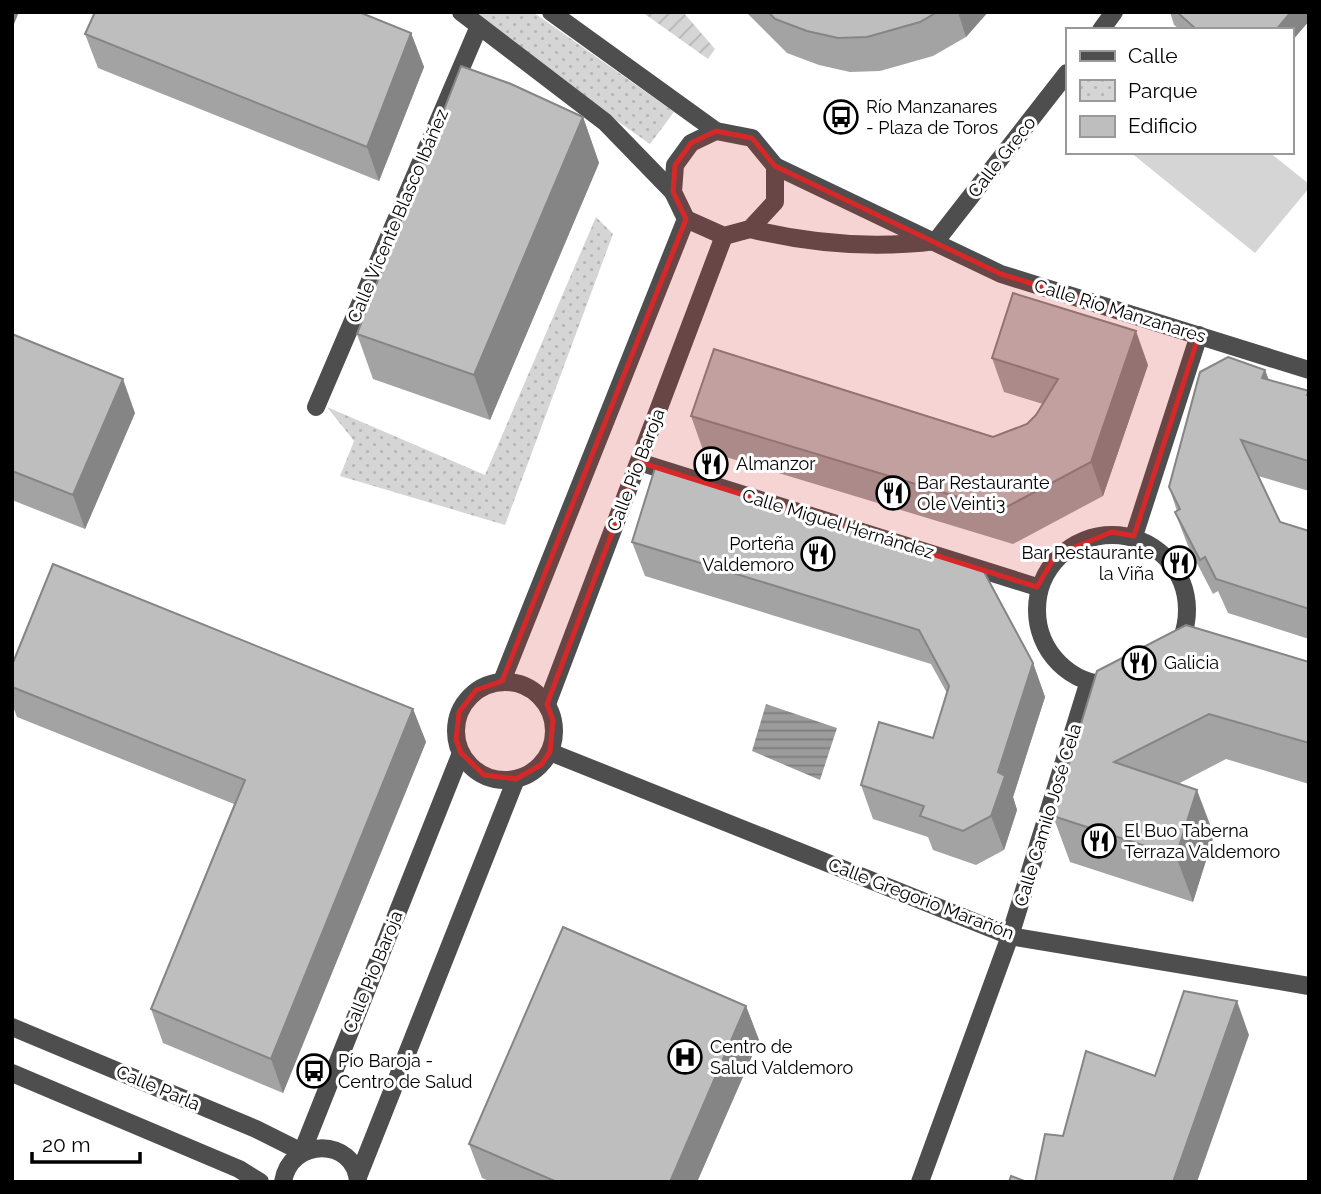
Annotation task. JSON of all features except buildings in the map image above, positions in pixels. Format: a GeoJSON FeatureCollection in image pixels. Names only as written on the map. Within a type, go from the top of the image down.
{"type":"FeatureCollection","features":[{"type":"Feature","properties":{"kind":"street"},"geometry":{"type":"LineString","coordinates":[[461,12],[605,122],[673,192],[686,219],[724,236],[750,229],[792,239],[872,247],[936,241]]}},
{"type":"Feature","properties":{"kind":"street"},"geometry":{"type":"LineString","coordinates":[[551,12],[716,131],[752,138],[775,166],[775,202],[750,229]]}},
{"type":"Feature","properties":{"kind":"street"},"geometry":{"type":"LineString","coordinates":[[1102,28],[1114,12]]}},
{"type":"Feature","properties":{"kind":"street","name":"Calle Vicente Blasco Ibáñez"},"geometry":{"type":"LineString","coordinates":[[316,407],[479,26]]}},
{"type":"Feature","properties":{"kind":"street","name":"Calle Greco"},"geometry":{"type":"LineString","coordinates":[[936,241],[1066,74]]}},
{"type":"Feature","properties":{"kind":"street"},"geometry":{"type":"LineString","coordinates":[[673,192],[675,165],[691,142],[716,131]]}},
{"type":"Feature","properties":{"kind":"street","name":"Calle Río Manzanares"},"geometry":{"type":"LineString","coordinates":[[775,166],[1001,274],[1309,370]]}},
{"type":"Feature","properties":{"kind":"street"},"geometry":{"type":"LineString","coordinates":[[502,681],[686,219]]}},
{"type":"Feature","properties":{"kind":"street","name":"Calle Pío Baroja"},"geometry":{"type":"LineString","coordinates":[[547,704],[724,236]]}},
{"type":"Feature","properties":{"kind":"street"},"geometry":{"type":"LineString","coordinates":[[1134,536],[1199,335]]}},
{"type":"Feature","properties":{"kind":"street","name":"Calle Miguel Hernández"},"geometry":{"type":"LineString","coordinates":[[639,462],[1037,587]]}},
{"type":"Feature","properties":{"kind":"street"},"geometry":{"type":"LineString","coordinates":[[1112,532],[1134,536],[1167,555],[1190,610],[1191,639],[1167,665],[1112,688],[1088,684],[1056,665],[1034,610],[1037,587],[1056,555],[1112,532]]}},
{"type":"Feature","properties":{"kind":"street"},"geometry":{"type":"LineString","coordinates":[[502,681],[527,687],[547,704],[553,720],[554,736],[550,752],[541,765],[529,774],[516,779],[499,780],[470,766],[461,753],[456,740],[459,712],[476,690],[502,681]]}},
{"type":"Feature","properties":{"kind":"street","name":"Calle Camilo José Cela"},"geometry":{"type":"LineString","coordinates":[[920,1182],[1010,936],[1088,684]]}},
{"type":"Feature","properties":{"kind":"street","name":"Calle Gregorio Marañón"},"geometry":{"type":"LineString","coordinates":[[550,752],[1010,936],[1309,986]]}},
{"type":"Feature","properties":{"kind":"street","name":"Calle Pío Baroja"},"geometry":{"type":"LineString","coordinates":[[283,1182],[289,1163],[302,1152],[461,753]]}},
{"type":"Feature","properties":{"kind":"street"},"geometry":{"type":"LineString","coordinates":[[358,1179],[516,779]]}},
{"type":"Feature","properties":{"kind":"street","name":"Calle Parla"},"geometry":{"type":"LineString","coordinates":[[12,1027],[256,1129],[302,1152]]}},
{"type":"Feature","properties":{"kind":"street"},"geometry":{"type":"LineString","coordinates":[[12,1073],[239,1169],[260,1182]]}},
{"type":"Feature","properties":{"kind":"street"},"geometry":{"type":"LineString","coordinates":[[302,1152],[319,1147],[336,1150],[350,1161],[358,1179]]}},
{"type":"Feature","properties":{"kind":"highlighted area"},"geometry":{"type":"Polygon","coordinates":[[[716,131],[752,138],[775,166],[1001,274],[1199,335],[1134,536],[1112,532],[1056,555],[1037,587],[639,462],[547,704],[553,720],[550,752],[541,765],[516,779],[484,775],[461,753],[456,740],[459,712],[476,690],[502,681],[686,219],[673,192],[675,165],[691,143],[716,131]]]}},
{"type":"Feature","properties":{"kind":"green space"},"geometry":{"type":"Polygon","coordinates":[[[462,12],[533,12],[674,112],[650,144],[462,12]]]}},
{"type":"Feature","properties":{"kind":"green space"},"geometry":{"type":"Polygon","coordinates":[[[642,12],[683,12],[715,49],[708,59],[642,12]]]}},
{"type":"Feature","properties":{"kind":"green space"},"geometry":{"type":"Polygon","coordinates":[[[1132,154],[1272,154],[1309,184],[1309,188],[1255,253],[1132,154]]]}},
{"type":"Feature","properties":{"kind":"green space"},"geometry":{"type":"Polygon","coordinates":[[[596,217],[613,234],[505,525],[340,476],[354,441],[327,407],[485,475],[596,217]]]}},
{"type":"Feature","properties":{"kind":"shaded area"},"geometry":{"type":"Polygon","coordinates":[[[766,704],[837,728],[820,780],[752,751],[766,704]]]}},
{"type":"Feature","properties":{"kind":"place","name":"Río Manzanares - Plaza de Toros"},"geometry":{"type":"Point","coordinates":[841,117]}},
{"type":"Feature","properties":{"kind":"place","name":"Almanzor"},"geometry":{"type":"Point","coordinates":[711,464]}},
{"type":"Feature","properties":{"kind":"place","name":"Bar Restaurante Ole Veinti3"},"geometry":{"type":"Point","coordinates":[893,493]}},
{"type":"Feature","properties":{"kind":"place","name":"Porteña Valdemoro"},"geometry":{"type":"Point","coordinates":[818,554]}},
{"type":"Feature","properties":{"kind":"place","name":"Bar Restaurante la Viña"},"geometry":{"type":"Point","coordinates":[1179,563]}},
{"type":"Feature","properties":{"kind":"place","name":"Galicia"},"geometry":{"type":"Point","coordinates":[1139,663]}},
{"type":"Feature","properties":{"kind":"place","name":"El Buo Taberna Terraza Valdemoro"},"geometry":{"type":"Point","coordinates":[1099,841]}},
{"type":"Feature","properties":{"kind":"place","name":"Centro de Salud Valdemoro"},"geometry":{"type":"Point","coordinates":[685,1057]}},
{"type":"Feature","properties":{"kind":"place","name":"Pío Baroja - Centro de Salud"},"geometry":{"type":"Point","coordinates":[314,1071]}}]}
